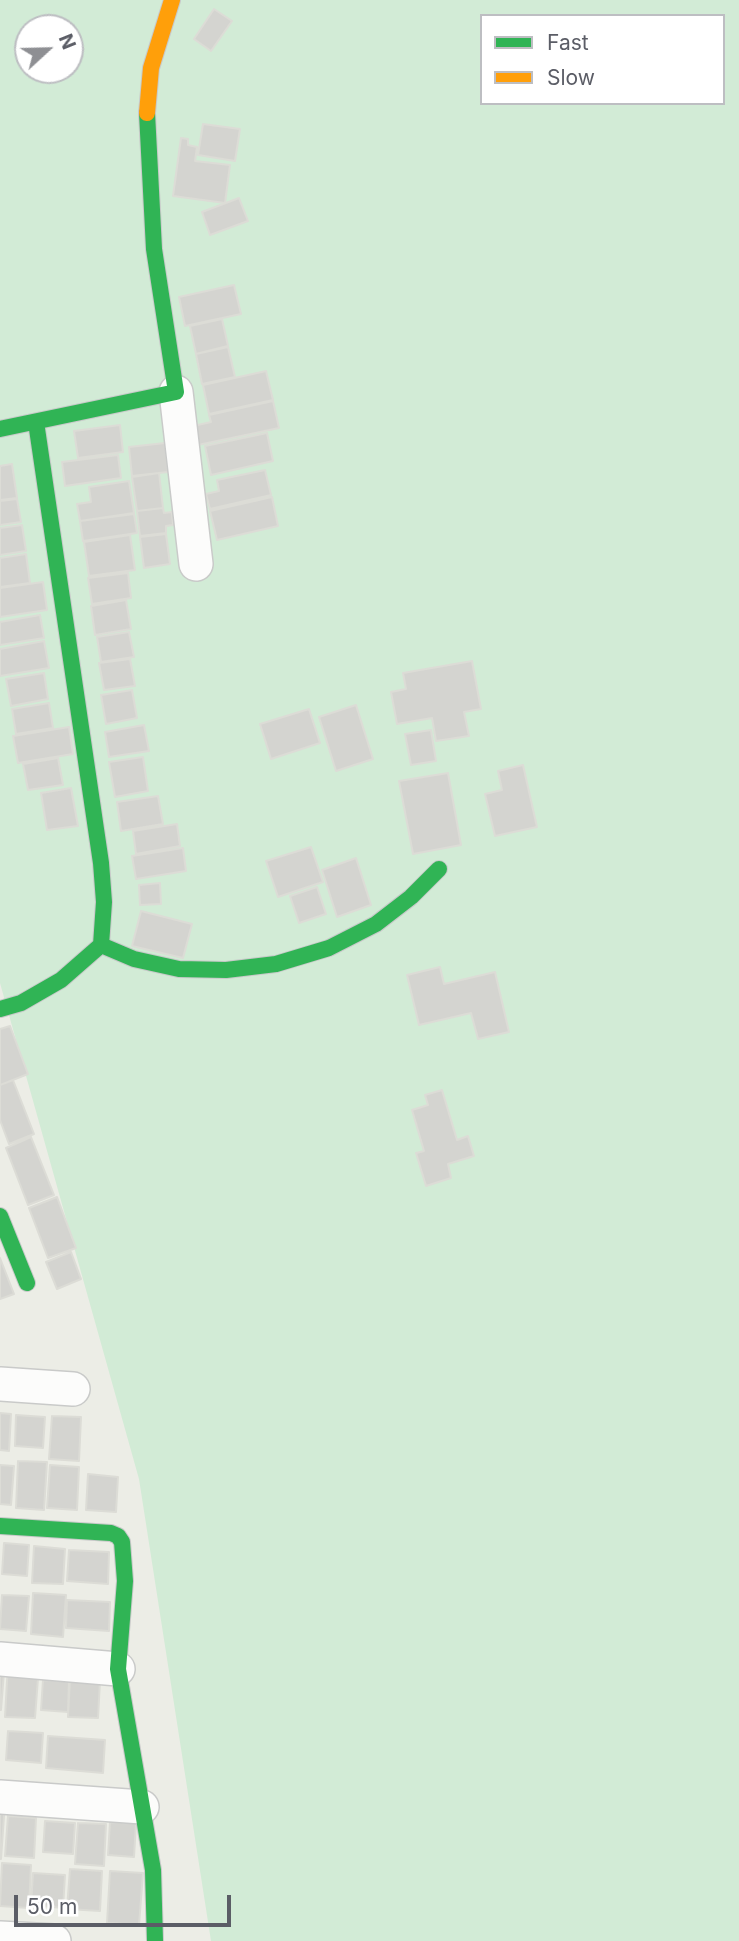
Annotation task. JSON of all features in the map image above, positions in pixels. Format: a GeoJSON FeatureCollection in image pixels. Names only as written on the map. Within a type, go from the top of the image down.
{"type":"FeatureCollection","features":[{"type":"Feature","properties":{"kind":"street"},"geometry":{"type":"LineString","coordinates":[[172,0],[151,68],[147,106],[154,249],[176,392],[196,564]]}},
{"type":"Feature","properties":{"kind":"street"},"geometry":{"type":"LineString","coordinates":[[0,429],[176,392]]}},
{"type":"Feature","properties":{"kind":"street"},"geometry":{"type":"LineString","coordinates":[[0,1009],[21,1003],[61,980],[101,945],[104,902],[101,863],[36,422]]}},
{"type":"Feature","properties":{"kind":"street"},"geometry":{"type":"LineString","coordinates":[[101,945],[134,960],[179,969],[226,971],[276,964],[328,948],[376,924],[411,897],[439,869]]}},
{"type":"Feature","properties":{"kind":"street"},"geometry":{"type":"LineString","coordinates":[[3,1231],[27,1283]]}},
{"type":"Feature","properties":{"kind":"street"},"geometry":{"type":"LineString","coordinates":[[0,1384],[73,1389]]}},
{"type":"Feature","properties":{"kind":"street"},"geometry":{"type":"LineString","coordinates":[[0,1526],[102,1532],[118,1536],[124,1548],[118,1669],[155,1895],[155,1941]]}},
{"type":"Feature","properties":{"kind":"street"},"geometry":{"type":"LineString","coordinates":[[0,1659],[118,1669]]}},
{"type":"Feature","properties":{"kind":"street"},"geometry":{"type":"LineString","coordinates":[[0,1797],[142,1807]]}},
{"type":"Feature","properties":{"kind":"street"},"geometry":{"type":"LineString","coordinates":[[0,1938],[54,1941]]}},
{"type":"Feature","properties":{"kind":"green space"},"geometry":{"type":"Polygon","coordinates":[[[0,0],[739,0],[739,1941],[211,1941],[139,1479],[0,983],[0,0]]]}},
{"type":"Feature","properties":{"kind":"building"},"geometry":{"type":"Polygon","coordinates":[[[214,9],[232,21],[211,51],[194,39],[214,9]]]}},
{"type":"Feature","properties":{"kind":"building"},"geometry":{"type":"Polygon","coordinates":[[[203,124],[240,129],[235,161],[198,155],[203,124]]]}},
{"type":"Feature","properties":{"kind":"building"},"geometry":{"type":"Polygon","coordinates":[[[181,138],[188,139],[188,145],[197,147],[195,161],[230,165],[225,203],[173,196],[181,138]]]}},
{"type":"Feature","properties":{"kind":"building"},"geometry":{"type":"Polygon","coordinates":[[[239,198],[248,221],[210,235],[202,212],[239,198]]]}},
{"type":"Feature","properties":{"kind":"building"},"geometry":{"type":"Polygon","coordinates":[[[234,285],[241,314],[185,326],[179,297],[234,285]]]}},
{"type":"Feature","properties":{"kind":"building"},"geometry":{"type":"Polygon","coordinates":[[[222,319],[228,346],[196,354],[190,326],[222,319]]]}},
{"type":"Feature","properties":{"kind":"building"},"geometry":{"type":"Polygon","coordinates":[[[228,347],[235,377],[202,384],[196,354],[228,347]]]}},
{"type":"Feature","properties":{"kind":"building"},"geometry":{"type":"Polygon","coordinates":[[[266,371],[273,400],[209,414],[203,385],[266,371]]]}},
{"type":"Feature","properties":{"kind":"building"},"geometry":{"type":"Polygon","coordinates":[[[273,401],[279,428],[198,445],[193,426],[211,422],[209,415],[273,401]]]}},
{"type":"Feature","properties":{"kind":"building"},"geometry":{"type":"Polygon","coordinates":[[[120,425],[123,452],[78,458],[74,431],[120,425]]]}},
{"type":"Feature","properties":{"kind":"building"},"geometry":{"type":"Polygon","coordinates":[[[267,433],[273,461],[211,475],[205,446],[267,433]]]}},
{"type":"Feature","properties":{"kind":"building"},"geometry":{"type":"Polygon","coordinates":[[[165,443],[168,472],[132,476],[129,447],[165,443]]]}},
{"type":"Feature","properties":{"kind":"building"},"geometry":{"type":"Polygon","coordinates":[[[118,455],[121,478],[65,486],[62,462],[118,455]]]}},
{"type":"Feature","properties":{"kind":"building"},"geometry":{"type":"Polygon","coordinates":[[[12,464],[17,498],[0,500],[0,466],[12,464]]]}},
{"type":"Feature","properties":{"kind":"building"},"geometry":{"type":"Polygon","coordinates":[[[265,470],[271,495],[210,509],[206,494],[219,491],[217,480],[265,470]]]}},
{"type":"Feature","properties":{"kind":"building"},"geometry":{"type":"Polygon","coordinates":[[[159,473],[163,508],[137,511],[132,477],[159,473]]]}},
{"type":"Feature","properties":{"kind":"building"},"geometry":{"type":"Polygon","coordinates":[[[129,481],[134,513],[80,521],[77,504],[91,502],[89,487],[129,481]]]}},
{"type":"Feature","properties":{"kind":"building"},"geometry":{"type":"Polygon","coordinates":[[[272,497],[278,526],[217,540],[210,511],[272,497]]]}},
{"type":"Feature","properties":{"kind":"building"},"geometry":{"type":"Polygon","coordinates":[[[17,499],[21,522],[0,525],[0,501],[17,499]]]}},
{"type":"Feature","properties":{"kind":"building"},"geometry":{"type":"Polygon","coordinates":[[[163,508],[164,513],[172,512],[173,525],[166,526],[166,533],[140,536],[137,511],[163,508]]]}},
{"type":"Feature","properties":{"kind":"building"},"geometry":{"type":"Polygon","coordinates":[[[134,514],[137,533],[83,541],[80,521],[134,514]]]}},
{"type":"Feature","properties":{"kind":"building"},"geometry":{"type":"Polygon","coordinates":[[[22,525],[26,551],[0,555],[0,528],[22,525]]]}},
{"type":"Feature","properties":{"kind":"building"},"geometry":{"type":"Polygon","coordinates":[[[166,534],[170,564],[144,568],[140,537],[166,534]]]}},
{"type":"Feature","properties":{"kind":"building"},"geometry":{"type":"Polygon","coordinates":[[[130,535],[135,570],[89,576],[84,542],[130,535]]]}},
{"type":"Feature","properties":{"kind":"building"},"geometry":{"type":"Polygon","coordinates":[[[26,554],[30,583],[0,587],[0,558],[26,554]]]}},
{"type":"Feature","properties":{"kind":"building"},"geometry":{"type":"Polygon","coordinates":[[[128,573],[131,598],[92,604],[88,578],[128,573]]]}},
{"type":"Feature","properties":{"kind":"building"},"geometry":{"type":"Polygon","coordinates":[[[43,582],[47,610],[0,617],[0,588],[43,582]]]}},
{"type":"Feature","properties":{"kind":"building"},"geometry":{"type":"Polygon","coordinates":[[[126,600],[131,629],[95,635],[91,606],[126,600]]]}},
{"type":"Feature","properties":{"kind":"building"},"geometry":{"type":"Polygon","coordinates":[[[40,615],[44,638],[0,645],[0,622],[40,615]]]}},
{"type":"Feature","properties":{"kind":"building"},"geometry":{"type":"Polygon","coordinates":[[[129,632],[134,657],[101,662],[97,637],[129,632]]]}},
{"type":"Feature","properties":{"kind":"building"},"geometry":{"type":"Polygon","coordinates":[[[44,641],[49,668],[0,676],[0,649],[44,641]]]}},
{"type":"Feature","properties":{"kind":"building"},"geometry":{"type":"Polygon","coordinates":[[[130,659],[135,686],[104,690],[99,663],[130,659]]]}},
{"type":"Feature","properties":{"kind":"building"},"geometry":{"type":"Polygon","coordinates":[[[472,661],[481,709],[464,712],[469,736],[436,741],[432,718],[397,724],[391,692],[406,689],[403,673],[472,661]]]}},
{"type":"Feature","properties":{"kind":"building"},"geometry":{"type":"Polygon","coordinates":[[[44,673],[48,699],[11,706],[6,679],[44,673]]]}},
{"type":"Feature","properties":{"kind":"building"},"geometry":{"type":"Polygon","coordinates":[[[132,690],[137,718],[106,724],[101,695],[132,690]]]}},
{"type":"Feature","properties":{"kind":"building"},"geometry":{"type":"Polygon","coordinates":[[[49,703],[53,728],[16,734],[12,709],[49,703]]]}},
{"type":"Feature","properties":{"kind":"building"},"geometry":{"type":"Polygon","coordinates":[[[356,705],[373,759],[336,771],[319,717],[356,705]]]}},
{"type":"Feature","properties":{"kind":"building"},"geometry":{"type":"Polygon","coordinates":[[[309,709],[320,743],[271,759],[260,724],[309,709]]]}},
{"type":"Feature","properties":{"kind":"building"},"geometry":{"type":"Polygon","coordinates":[[[144,725],[149,751],[109,757],[105,732],[144,725]]]}},
{"type":"Feature","properties":{"kind":"building"},"geometry":{"type":"Polygon","coordinates":[[[69,727],[73,754],[18,763],[13,736],[69,727]]]}},
{"type":"Feature","properties":{"kind":"building"},"geometry":{"type":"Polygon","coordinates":[[[431,730],[436,761],[411,765],[405,734],[431,730]]]}},
{"type":"Feature","properties":{"kind":"building"},"geometry":{"type":"Polygon","coordinates":[[[143,757],[148,791],[115,797],[109,762],[143,757]]]}},
{"type":"Feature","properties":{"kind":"building"},"geometry":{"type":"Polygon","coordinates":[[[58,758],[63,785],[28,790],[23,764],[58,758]]]}},
{"type":"Feature","properties":{"kind":"building"},"geometry":{"type":"Polygon","coordinates":[[[523,765],[537,827],[495,836],[485,794],[502,790],[498,771],[523,765]]]}},
{"type":"Feature","properties":{"kind":"building"},"geometry":{"type":"Polygon","coordinates":[[[448,773],[461,845],[413,854],[399,781],[448,773]]]}},
{"type":"Feature","properties":{"kind":"building"},"geometry":{"type":"Polygon","coordinates":[[[71,788],[78,826],[47,830],[41,793],[71,788]]]}},
{"type":"Feature","properties":{"kind":"building"},"geometry":{"type":"Polygon","coordinates":[[[158,796],[163,824],[121,831],[117,802],[158,796]]]}},
{"type":"Feature","properties":{"kind":"building"},"geometry":{"type":"Polygon","coordinates":[[[177,824],[180,846],[136,854],[133,831],[177,824]]]}},
{"type":"Feature","properties":{"kind":"building"},"geometry":{"type":"Polygon","coordinates":[[[311,847],[323,882],[278,897],[266,861],[311,847]]]}},
{"type":"Feature","properties":{"kind":"building"},"geometry":{"type":"Polygon","coordinates":[[[183,848],[186,871],[136,879],[132,856],[183,848]]]}},
{"type":"Feature","properties":{"kind":"building"},"geometry":{"type":"Polygon","coordinates":[[[356,858],[371,905],[337,917],[322,870],[356,858]]]}},
{"type":"Feature","properties":{"kind":"building"},"geometry":{"type":"Polygon","coordinates":[[[160,883],[161,904],[140,905],[139,885],[160,883]]]}},
{"type":"Feature","properties":{"kind":"building"},"geometry":{"type":"Polygon","coordinates":[[[317,887],[326,914],[299,923],[290,896],[317,887]]]}},
{"type":"Feature","properties":{"kind":"building"},"geometry":{"type":"Polygon","coordinates":[[[141,911],[192,924],[183,958],[132,946],[141,911]]]}},
{"type":"Feature","properties":{"kind":"building"},"geometry":{"type":"Polygon","coordinates":[[[440,967],[444,984],[495,972],[509,1032],[478,1039],[471,1013],[419,1025],[407,975],[440,967]]]}},
{"type":"Feature","properties":{"kind":"building"},"geometry":{"type":"Polygon","coordinates":[[[10,1026],[28,1074],[0,1085],[0,1029],[10,1026]]]}},
{"type":"Feature","properties":{"kind":"building"},"geometry":{"type":"Polygon","coordinates":[[[13,1080],[34,1134],[9,1144],[0,1120],[0,1085],[13,1080]]]}},
{"type":"Feature","properties":{"kind":"building"},"geometry":{"type":"Polygon","coordinates":[[[442,1090],[457,1140],[468,1136],[474,1156],[448,1164],[451,1178],[426,1186],[416,1153],[424,1151],[412,1110],[428,1105],[425,1095],[442,1090]]]}},
{"type":"Feature","properties":{"kind":"building"},"geometry":{"type":"Polygon","coordinates":[[[31,1137],[54,1195],[28,1205],[6,1148],[31,1137]]]}},
{"type":"Feature","properties":{"kind":"building"},"geometry":{"type":"Polygon","coordinates":[[[57,1197],[76,1248],[48,1258],[29,1208],[57,1197]]]}},
{"type":"Feature","properties":{"kind":"building"},"geometry":{"type":"Polygon","coordinates":[[[71,1252],[81,1279],[57,1289],[46,1262],[71,1252]]]}},
{"type":"Feature","properties":{"kind":"building"},"geometry":{"type":"Polygon","coordinates":[[[0,1258],[14,1294],[0,1299],[0,1258]]]}},
{"type":"Feature","properties":{"kind":"building"},"geometry":{"type":"Polygon","coordinates":[[[0,1413],[11,1414],[9,1451],[0,1450],[0,1413]]]}},
{"type":"Feature","properties":{"kind":"building"},"geometry":{"type":"Polygon","coordinates":[[[16,1415],[45,1417],[43,1448],[15,1446],[16,1415]]]}},
{"type":"Feature","properties":{"kind":"building"},"geometry":{"type":"Polygon","coordinates":[[[52,1416],[81,1417],[79,1461],[49,1459],[52,1416]]]}},
{"type":"Feature","properties":{"kind":"building"},"geometry":{"type":"Polygon","coordinates":[[[18,1461],[47,1462],[44,1510],[16,1508],[18,1461]]]}},
{"type":"Feature","properties":{"kind":"building"},"geometry":{"type":"Polygon","coordinates":[[[0,1465],[14,1466],[11,1505],[0,1504],[0,1465]]]}},
{"type":"Feature","properties":{"kind":"building"},"geometry":{"type":"Polygon","coordinates":[[[50,1465],[79,1467],[77,1510],[47,1508],[50,1465]]]}},
{"type":"Feature","properties":{"kind":"building"},"geometry":{"type":"Polygon","coordinates":[[[88,1474],[118,1477],[116,1512],[86,1510],[88,1474]]]}},
{"type":"Feature","properties":{"kind":"building"},"geometry":{"type":"Polygon","coordinates":[[[4,1543],[29,1545],[27,1576],[2,1574],[4,1543]]]}},
{"type":"Feature","properties":{"kind":"building"},"geometry":{"type":"Polygon","coordinates":[[[34,1546],[65,1549],[63,1584],[32,1583],[34,1546]]]}},
{"type":"Feature","properties":{"kind":"building"},"geometry":{"type":"Polygon","coordinates":[[[69,1550],[109,1552],[108,1584],[67,1581],[69,1550]]]}},
{"type":"Feature","properties":{"kind":"building"},"geometry":{"type":"Polygon","coordinates":[[[33,1593],[66,1595],[63,1637],[31,1634],[33,1593]]]}},
{"type":"Feature","properties":{"kind":"building"},"geometry":{"type":"Polygon","coordinates":[[[2,1595],[29,1596],[26,1631],[0,1629],[2,1595]]]}},
{"type":"Feature","properties":{"kind":"building"},"geometry":{"type":"Polygon","coordinates":[[[67,1600],[110,1602],[109,1631],[66,1628],[67,1600]]]}},
{"type":"Feature","properties":{"kind":"building"},"geometry":{"type":"Polygon","coordinates":[[[8,1663],[39,1665],[35,1718],[5,1717],[8,1663]]]}},
{"type":"Feature","properties":{"kind":"building"},"geometry":{"type":"Polygon","coordinates":[[[0,1672],[4,1672],[1,1710],[0,1710],[0,1672]]]}},
{"type":"Feature","properties":{"kind":"building"},"geometry":{"type":"Polygon","coordinates":[[[70,1679],[100,1681],[98,1718],[68,1717],[70,1679]]]}},
{"type":"Feature","properties":{"kind":"building"},"geometry":{"type":"Polygon","coordinates":[[[43,1680],[69,1681],[68,1712],[41,1710],[43,1680]]]}},
{"type":"Feature","properties":{"kind":"building"},"geometry":{"type":"Polygon","coordinates":[[[8,1731],[43,1733],[41,1763],[6,1760],[8,1731]]]}},
{"type":"Feature","properties":{"kind":"building"},"geometry":{"type":"Polygon","coordinates":[[[48,1736],[105,1740],[103,1773],[46,1768],[48,1736]]]}},
{"type":"Feature","properties":{"kind":"building"},"geometry":{"type":"Polygon","coordinates":[[[0,1802],[5,1802],[1,1859],[0,1859],[0,1802]]]}},
{"type":"Feature","properties":{"kind":"building"},"geometry":{"type":"Polygon","coordinates":[[[8,1816],[36,1818],[34,1858],[5,1856],[8,1816]]]}},
{"type":"Feature","properties":{"kind":"building"},"geometry":{"type":"Polygon","coordinates":[[[45,1821],[75,1823],[73,1854],[43,1852],[45,1821]]]}},
{"type":"Feature","properties":{"kind":"building"},"geometry":{"type":"Polygon","coordinates":[[[110,1822],[136,1823],[134,1857],[108,1855],[110,1822]]]}},
{"type":"Feature","properties":{"kind":"building"},"geometry":{"type":"Polygon","coordinates":[[[78,1823],[106,1824],[104,1866],[75,1864],[78,1823]]]}},
{"type":"Feature","properties":{"kind":"building"},"geometry":{"type":"Polygon","coordinates":[[[2,1863],[31,1865],[29,1908],[0,1906],[2,1863]]]}},
{"type":"Feature","properties":{"kind":"building"},"geometry":{"type":"Polygon","coordinates":[[[70,1869],[102,1871],[100,1911],[67,1909],[70,1869]]]}},
{"type":"Feature","properties":{"kind":"building"},"geometry":{"type":"Polygon","coordinates":[[[110,1871],[143,1873],[139,1925],[107,1923],[110,1871]]]}},
{"type":"Feature","properties":{"kind":"building"},"geometry":{"type":"Polygon","coordinates":[[[33,1873],[65,1875],[63,1908],[31,1905],[33,1873]]]}},
{"type":"Feature","properties":{"kind":"traffic: fast"},"geometry":{"type":"LineString","coordinates":[[0,429],[176,392],[154,249],[147,113]]}},
{"type":"Feature","properties":{"kind":"traffic: fast"},"geometry":{"type":"LineString","coordinates":[[0,1009],[21,1003],[61,980],[101,945],[104,902],[101,863],[36,422]]}},
{"type":"Feature","properties":{"kind":"traffic: fast"},"geometry":{"type":"LineString","coordinates":[[101,945],[134,959],[179,969],[226,970],[276,964],[329,948],[376,924],[411,897],[439,869]]}},
{"type":"Feature","properties":{"kind":"traffic: fast"},"geometry":{"type":"LineString","coordinates":[[0,1216],[27,1283]]}},
{"type":"Feature","properties":{"kind":"traffic: fast"},"geometry":{"type":"LineString","coordinates":[[0,1526],[111,1533],[118,1536],[122,1542],[125,1581],[118,1669],[153,1870],[155,1941]]}},
{"type":"Feature","properties":{"kind":"traffic: slow"},"geometry":{"type":"LineString","coordinates":[[147,113],[151,68],[172,0]]}}]}
